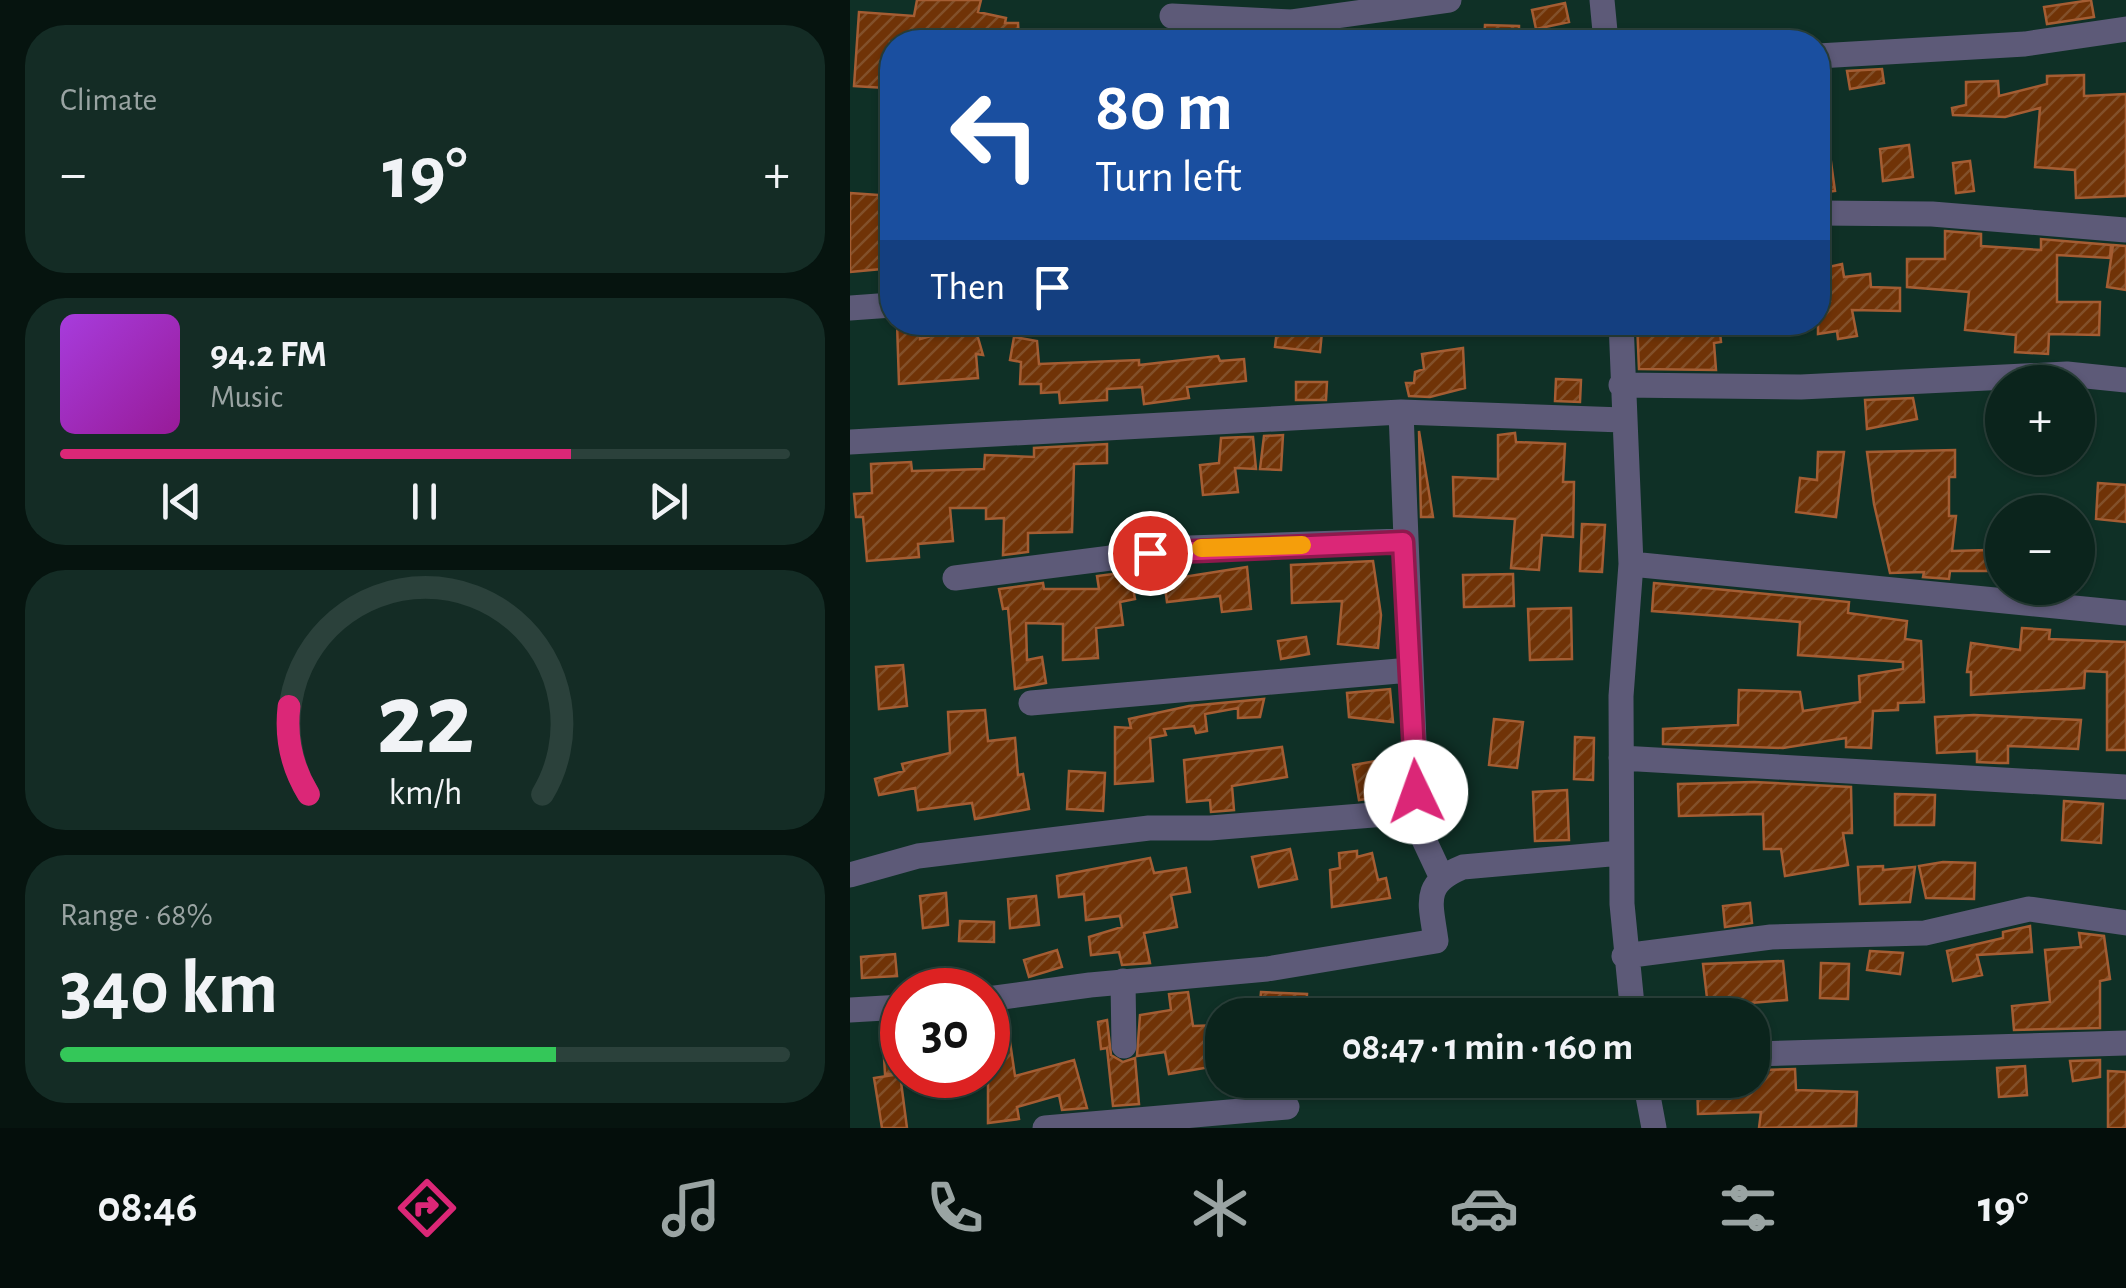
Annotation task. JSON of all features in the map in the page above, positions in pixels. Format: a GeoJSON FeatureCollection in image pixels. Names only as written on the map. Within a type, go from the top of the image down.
{"type":"FeatureCollection","features":[{"type":"Feature","properties":{"kind":"street"},"geometry":{"type":"LineString","coordinates":[[1172,16],[1292,22],[1450,0]]}},
{"type":"Feature","properties":{"kind":"street"},"geometry":{"type":"LineString","coordinates":[[1602,0],[1605,30]]}},
{"type":"Feature","properties":{"kind":"street"},"geometry":{"type":"LineString","coordinates":[[1830,55],[2025,44],[2126,29]]}},
{"type":"Feature","properties":{"kind":"street"},"geometry":{"type":"LineString","coordinates":[[1830,213],[1932,214],[2126,230]]}},
{"type":"Feature","properties":{"kind":"street"},"geometry":{"type":"LineString","coordinates":[[850,308],[880,306]]}},
{"type":"Feature","properties":{"kind":"street"},"geometry":{"type":"LineString","coordinates":[[1621,335],[1630,564],[1621,853],[1624,956],[1630,998]]}},
{"type":"Feature","properties":{"kind":"street"},"geometry":{"type":"LineString","coordinates":[[1621,385],[1816,386],[2067,374],[2126,380]]}},
{"type":"Feature","properties":{"kind":"street"},"geometry":{"type":"LineString","coordinates":[[850,442],[1401,412],[1623,420]]}},
{"type":"Feature","properties":{"kind":"street"},"geometry":{"type":"LineString","coordinates":[[1401,412],[1403,542],[1416,792],[1411,812],[1442,876]]}},
{"type":"Feature","properties":{"kind":"street"},"geometry":{"type":"LineString","coordinates":[[955,578],[1189,548],[1403,542]]}},
{"type":"Feature","properties":{"kind":"street"},"geometry":{"type":"LineString","coordinates":[[1630,564],[2126,614]]}},
{"type":"Feature","properties":{"kind":"street"},"geometry":{"type":"LineString","coordinates":[[1030,703],[1410,670]]}},
{"type":"Feature","properties":{"kind":"street"},"geometry":{"type":"LineString","coordinates":[[1621,758],[2126,786]]}},
{"type":"Feature","properties":{"kind":"street"},"geometry":{"type":"LineString","coordinates":[[850,876],[918,856],[1131,830],[1411,812]]}},
{"type":"Feature","properties":{"kind":"street"},"geometry":{"type":"LineString","coordinates":[[1010,996],[1267,969],[1436,941],[1430,896],[1442,876],[1462,867],[1621,853]]}},
{"type":"Feature","properties":{"kind":"street"},"geometry":{"type":"LineString","coordinates":[[1624,956],[1771,936],[1924,933],[2029,909],[2126,922]]}},
{"type":"Feature","properties":{"kind":"street"},"geometry":{"type":"LineString","coordinates":[[1123,982],[1124,1046]]}},
{"type":"Feature","properties":{"kind":"street"},"geometry":{"type":"LineString","coordinates":[[850,1010],[880,1008]]}},
{"type":"Feature","properties":{"kind":"street"},"geometry":{"type":"LineString","coordinates":[[1770,1053],[2126,1043]]}},
{"type":"Feature","properties":{"kind":"street"},"geometry":{"type":"LineString","coordinates":[[1648,1098],[1654,1128]]}},
{"type":"Feature","properties":{"kind":"street"},"geometry":{"type":"LineString","coordinates":[[1045,1128],[1287,1107]]}},
{"type":"Feature","properties":{"kind":"building"},"geometry":{"type":"Polygon","coordinates":[[[917,0],[981,0],[978,12],[1006,18],[1005,23],[1018,23],[1018,30],[880,30],[880,88],[854,86],[859,12],[914,16],[917,0]]]}},
{"type":"Feature","properties":{"kind":"building"},"geometry":{"type":"Polygon","coordinates":[[[2091,0],[2094,17],[2047,24],[2044,7],[2091,0]]]}},
{"type":"Feature","properties":{"kind":"building"},"geometry":{"type":"Polygon","coordinates":[[[1565,3],[1569,22],[1536,29],[1532,10],[1565,3]]]}},
{"type":"Feature","properties":{"kind":"building"},"geometry":{"type":"Polygon","coordinates":[[[1485,25],[1519,26],[1519,30],[1485,30],[1485,25]]]}},
{"type":"Feature","properties":{"kind":"building"},"geometry":{"type":"Polygon","coordinates":[[[1882,69],[1884,83],[1850,89],[1847,71],[1882,69]]]}},
{"type":"Feature","properties":{"kind":"building"},"geometry":{"type":"Polygon","coordinates":[[[2084,75],[2084,96],[2126,94],[2126,196],[2076,198],[2075,170],[2035,167],[2040,108],[2005,117],[1953,115],[1952,108],[1966,105],[1966,82],[1998,81],[1999,96],[2047,84],[2047,76],[2084,75]]]}},
{"type":"Feature","properties":{"kind":"building"},"geometry":{"type":"Polygon","coordinates":[[[1909,145],[1913,177],[1883,181],[1880,149],[1909,145]]]}},
{"type":"Feature","properties":{"kind":"building"},"geometry":{"type":"Polygon","coordinates":[[[1830,155],[1835,191],[1830,192],[1830,155]]]}},
{"type":"Feature","properties":{"kind":"building"},"geometry":{"type":"Polygon","coordinates":[[[1970,161],[1974,191],[1956,193],[1953,163],[1970,161]]]}},
{"type":"Feature","properties":{"kind":"building"},"geometry":{"type":"Polygon","coordinates":[[[850,193],[880,195],[880,269],[850,272],[850,193]]]}},
{"type":"Feature","properties":{"kind":"building"},"geometry":{"type":"Polygon","coordinates":[[[1945,231],[1981,234],[1981,246],[2041,250],[2041,239],[2111,245],[2110,258],[2057,255],[2057,302],[2100,302],[2099,335],[2049,334],[2048,354],[2015,352],[2016,335],[1965,330],[1969,292],[1907,287],[1907,259],[1945,259],[1945,231]]]}},
{"type":"Feature","properties":{"kind":"building"},"geometry":{"type":"Polygon","coordinates":[[[2113,245],[2126,246],[2126,290],[2107,287],[2113,245]]]}},
{"type":"Feature","properties":{"kind":"building"},"geometry":{"type":"Polygon","coordinates":[[[1842,264],[1844,277],[1870,274],[1871,287],[1900,288],[1900,311],[1852,310],[1857,336],[1838,339],[1837,331],[1830,332],[1830,267],[1842,264]]]}},
{"type":"Feature","properties":{"kind":"building"},"geometry":{"type":"Polygon","coordinates":[[[897,335],[920,335],[920,339],[977,335],[983,355],[976,354],[978,378],[899,384],[897,335]]]}},
{"type":"Feature","properties":{"kind":"building"},"geometry":{"type":"Polygon","coordinates":[[[1276,335],[1322,335],[1320,352],[1275,347],[1276,335]]]}},
{"type":"Feature","properties":{"kind":"building"},"geometry":{"type":"Polygon","coordinates":[[[1638,335],[1720,335],[1721,342],[1714,343],[1716,370],[1639,369],[1638,335]]]}},
{"type":"Feature","properties":{"kind":"building"},"geometry":{"type":"Polygon","coordinates":[[[1014,337],[1037,341],[1039,364],[1139,360],[1139,365],[1218,356],[1220,361],[1244,359],[1246,381],[1187,387],[1189,398],[1144,404],[1142,387],[1107,389],[1107,400],[1060,403],[1059,392],[1041,393],[1041,384],[1020,384],[1021,362],[1010,360],[1014,337]]]}},
{"type":"Feature","properties":{"kind":"building"},"geometry":{"type":"Polygon","coordinates":[[[1463,348],[1465,388],[1430,397],[1409,396],[1406,383],[1414,383],[1415,372],[1424,369],[1422,354],[1463,348]]]}},
{"type":"Feature","properties":{"kind":"building"},"geometry":{"type":"Polygon","coordinates":[[[1556,379],[1581,380],[1580,402],[1555,401],[1556,379]]]}},
{"type":"Feature","properties":{"kind":"building"},"geometry":{"type":"Polygon","coordinates":[[[1296,382],[1327,382],[1326,400],[1296,400],[1296,382]]]}},
{"type":"Feature","properties":{"kind":"building"},"geometry":{"type":"Polygon","coordinates":[[[1913,398],[1917,419],[1867,429],[1865,400],[1913,398]]]}},
{"type":"Feature","properties":{"kind":"building"},"geometry":{"type":"Polygon","coordinates":[[[1419,431],[1433,517],[1421,517],[1419,431]]]}},
{"type":"Feature","properties":{"kind":"building"},"geometry":{"type":"Polygon","coordinates":[[[1515,433],[1516,442],[1565,444],[1563,482],[1574,482],[1573,537],[1542,535],[1539,570],[1511,568],[1515,519],[1454,516],[1453,477],[1498,479],[1498,435],[1515,433]]]}},
{"type":"Feature","properties":{"kind":"building"},"geometry":{"type":"Polygon","coordinates":[[[1283,435],[1281,470],[1260,469],[1264,436],[1283,435]]]}},
{"type":"Feature","properties":{"kind":"building"},"geometry":{"type":"Polygon","coordinates":[[[1253,437],[1256,469],[1235,468],[1238,492],[1203,495],[1200,465],[1219,463],[1221,438],[1253,437]]]}},
{"type":"Feature","properties":{"kind":"building"},"geometry":{"type":"Polygon","coordinates":[[[1107,444],[1107,463],[1074,464],[1072,532],[1028,533],[1028,552],[1003,555],[1004,518],[986,519],[986,508],[950,508],[953,541],[918,544],[919,557],[867,561],[863,517],[856,517],[854,494],[872,493],[871,464],[911,462],[912,471],[984,469],[985,455],[1034,457],[1034,448],[1107,444]]]}},
{"type":"Feature","properties":{"kind":"building"},"geometry":{"type":"Polygon","coordinates":[[[1955,450],[1955,477],[1949,477],[1949,516],[1956,516],[1952,551],[1985,550],[1985,571],[1950,571],[1949,579],[1923,577],[1924,572],[1890,573],[1867,452],[1955,450]]]}},
{"type":"Feature","properties":{"kind":"building"},"geometry":{"type":"Polygon","coordinates":[[[1818,452],[1844,452],[1836,517],[1796,512],[1800,478],[1817,480],[1818,452]]]}},
{"type":"Feature","properties":{"kind":"building"},"geometry":{"type":"Polygon","coordinates":[[[2098,483],[2126,485],[2126,522],[2096,519],[2098,483]]]}},
{"type":"Feature","properties":{"kind":"building"},"geometry":{"type":"Polygon","coordinates":[[[1582,524],[1605,525],[1602,572],[1580,571],[1582,524]]]}},
{"type":"Feature","properties":{"kind":"building"},"geometry":{"type":"Polygon","coordinates":[[[1373,561],[1381,615],[1378,648],[1338,644],[1342,601],[1292,603],[1291,565],[1373,561]]]}},
{"type":"Feature","properties":{"kind":"building"},"geometry":{"type":"Polygon","coordinates":[[[1247,567],[1251,609],[1222,612],[1220,596],[1167,602],[1164,580],[1247,567]]]}},
{"type":"Feature","properties":{"kind":"building"},"geometry":{"type":"Polygon","coordinates":[[[1130,572],[1135,599],[1120,602],[1123,625],[1096,628],[1098,658],[1063,660],[1063,624],[1026,623],[1027,660],[1042,657],[1046,683],[1015,689],[1008,608],[1003,609],[999,589],[1043,583],[1044,589],[1099,589],[1097,576],[1130,572]]]}},
{"type":"Feature","properties":{"kind":"building"},"geometry":{"type":"Polygon","coordinates":[[[1513,574],[1514,606],[1464,607],[1463,575],[1513,574]]]}},
{"type":"Feature","properties":{"kind":"building"},"geometry":{"type":"Polygon","coordinates":[[[1654,583],[1849,602],[1848,613],[1907,621],[1905,639],[1921,641],[1924,702],[1898,703],[1898,710],[1873,711],[1871,748],[1846,747],[1846,738],[1783,748],[1663,744],[1663,729],[1738,725],[1739,690],[1800,692],[1803,711],[1860,702],[1859,676],[1903,669],[1903,662],[1798,655],[1800,622],[1652,611],[1654,583]]]}},
{"type":"Feature","properties":{"kind":"building"},"geometry":{"type":"Polygon","coordinates":[[[1571,608],[1572,659],[1530,660],[1528,609],[1571,608]]]}},
{"type":"Feature","properties":{"kind":"building"},"geometry":{"type":"Polygon","coordinates":[[[2022,628],[2050,630],[2049,639],[2126,642],[2126,750],[2107,750],[2107,672],[2085,671],[2084,688],[1971,695],[1971,672],[1967,672],[1971,643],[2020,650],[2022,628]]]}},
{"type":"Feature","properties":{"kind":"building"},"geometry":{"type":"Polygon","coordinates":[[[1306,637],[1309,654],[1281,659],[1278,641],[1306,637]]]}},
{"type":"Feature","properties":{"kind":"building"},"geometry":{"type":"Polygon","coordinates":[[[903,665],[907,706],[879,709],[876,667],[903,665]]]}},
{"type":"Feature","properties":{"kind":"building"},"geometry":{"type":"Polygon","coordinates":[[[1390,689],[1393,722],[1349,717],[1347,693],[1390,689]]]}},
{"type":"Feature","properties":{"kind":"building"},"geometry":{"type":"Polygon","coordinates":[[[1264,699],[1260,717],[1238,718],[1238,708],[1205,714],[1207,731],[1196,733],[1194,726],[1164,729],[1166,735],[1150,738],[1153,781],[1115,784],[1115,727],[1131,728],[1129,719],[1189,706],[1264,699]]]}},
{"type":"Feature","properties":{"kind":"building"},"geometry":{"type":"Polygon","coordinates":[[[985,710],[988,741],[1015,738],[1018,775],[1023,774],[1029,809],[975,819],[972,803],[918,810],[915,788],[879,795],[875,779],[904,771],[902,764],[950,753],[948,712],[985,710]]]}},
{"type":"Feature","properties":{"kind":"building"},"geometry":{"type":"Polygon","coordinates":[[[1935,717],[2081,720],[2078,749],[2008,746],[2008,763],[1977,762],[1977,751],[1937,753],[1935,717]]]}},
{"type":"Feature","properties":{"kind":"building"},"geometry":{"type":"Polygon","coordinates":[[[1494,719],[1523,722],[1517,768],[1489,765],[1494,719]]]}},
{"type":"Feature","properties":{"kind":"building"},"geometry":{"type":"Polygon","coordinates":[[[1575,737],[1594,738],[1593,780],[1574,779],[1575,737]]]}},
{"type":"Feature","properties":{"kind":"building"},"geometry":{"type":"Polygon","coordinates":[[[1282,747],[1287,777],[1232,786],[1234,810],[1211,812],[1210,800],[1187,802],[1184,760],[1282,747]]]}},
{"type":"Feature","properties":{"kind":"building"},"geometry":{"type":"Polygon","coordinates":[[[1382,760],[1389,796],[1359,800],[1353,765],[1382,760]]]}},
{"type":"Feature","properties":{"kind":"building"},"geometry":{"type":"Polygon","coordinates":[[[1069,771],[1105,773],[1103,811],[1067,809],[1069,771]]]}},
{"type":"Feature","properties":{"kind":"building"},"geometry":{"type":"Polygon","coordinates":[[[1754,782],[1851,787],[1852,833],[1843,833],[1848,865],[1785,876],[1781,849],[1764,849],[1763,814],[1679,816],[1678,784],[1754,782]]]}},
{"type":"Feature","properties":{"kind":"building"},"geometry":{"type":"Polygon","coordinates":[[[1567,790],[1569,840],[1535,841],[1533,792],[1567,790]]]}},
{"type":"Feature","properties":{"kind":"building"},"geometry":{"type":"Polygon","coordinates":[[[1895,794],[1935,795],[1934,825],[1895,825],[1895,794]]]}},
{"type":"Feature","properties":{"kind":"building"},"geometry":{"type":"Polygon","coordinates":[[[2064,801],[2103,804],[2101,843],[2062,840],[2064,801]]]}},
{"type":"Feature","properties":{"kind":"building"},"geometry":{"type":"Polygon","coordinates":[[[1290,849],[1297,879],[1259,887],[1252,857],[1290,849]]]}},
{"type":"Feature","properties":{"kind":"building"},"geometry":{"type":"Polygon","coordinates":[[[1357,851],[1357,857],[1372,853],[1378,880],[1386,878],[1390,898],[1332,907],[1330,870],[1340,868],[1339,853],[1357,851]]]}},
{"type":"Feature","properties":{"kind":"building"},"geometry":{"type":"Polygon","coordinates":[[[1150,858],[1154,873],[1186,868],[1190,892],[1171,895],[1177,927],[1144,933],[1150,963],[1122,965],[1119,952],[1091,955],[1089,937],[1122,927],[1120,916],[1086,920],[1084,894],[1059,897],[1057,876],[1150,858]]]}},
{"type":"Feature","properties":{"kind":"building"},"geometry":{"type":"Polygon","coordinates":[[[1975,863],[1974,899],[1926,898],[1919,866],[1975,863]]]}},
{"type":"Feature","properties":{"kind":"building"},"geometry":{"type":"Polygon","coordinates":[[[1883,866],[1883,870],[1915,867],[1910,902],[1860,904],[1858,867],[1883,866]]]}},
{"type":"Feature","properties":{"kind":"building"},"geometry":{"type":"Polygon","coordinates":[[[946,893],[948,925],[923,928],[920,896],[946,893]]]}},
{"type":"Feature","properties":{"kind":"building"},"geometry":{"type":"Polygon","coordinates":[[[1036,896],[1039,925],[1010,928],[1008,899],[1036,896]]]}},
{"type":"Feature","properties":{"kind":"building"},"geometry":{"type":"Polygon","coordinates":[[[1750,903],[1752,923],[1725,927],[1723,906],[1750,903]]]}},
{"type":"Feature","properties":{"kind":"building"},"geometry":{"type":"Polygon","coordinates":[[[960,921],[994,922],[994,942],[959,941],[960,921]]]}},
{"type":"Feature","properties":{"kind":"building"},"geometry":{"type":"Polygon","coordinates":[[[2030,926],[2032,952],[1977,955],[1982,975],[1953,981],[1947,951],[2003,938],[2003,932],[2030,926]]]}},
{"type":"Feature","properties":{"kind":"building"},"geometry":{"type":"Polygon","coordinates":[[[2079,933],[2104,936],[2110,979],[2100,981],[2100,1028],[2014,1030],[2012,1006],[2050,1002],[2045,950],[2081,947],[2079,933]]]}},
{"type":"Feature","properties":{"kind":"building"},"geometry":{"type":"Polygon","coordinates":[[[1057,950],[1062,967],[1029,977],[1024,960],[1057,950]]]}},
{"type":"Feature","properties":{"kind":"building"},"geometry":{"type":"Polygon","coordinates":[[[1870,951],[1903,953],[1900,974],[1867,970],[1870,951]]]}},
{"type":"Feature","properties":{"kind":"building"},"geometry":{"type":"Polygon","coordinates":[[[895,954],[896,968],[880,968],[880,977],[862,978],[861,957],[895,954]]]}},
{"type":"Feature","properties":{"kind":"building"},"geometry":{"type":"Polygon","coordinates":[[[1783,961],[1787,1000],[1707,998],[1703,964],[1783,961]]]}},
{"type":"Feature","properties":{"kind":"building"},"geometry":{"type":"Polygon","coordinates":[[[1821,963],[1849,964],[1848,999],[1820,998],[1821,963]]]}},
{"type":"Feature","properties":{"kind":"building"},"geometry":{"type":"Polygon","coordinates":[[[1188,992],[1193,1026],[1205,1026],[1205,1068],[1169,1074],[1165,1052],[1137,1056],[1140,1015],[1171,1010],[1169,994],[1188,992]]]}},
{"type":"Feature","properties":{"kind":"building"},"geometry":{"type":"Polygon","coordinates":[[[1261,992],[1307,994],[1307,998],[1260,998],[1261,992]]]}},
{"type":"Feature","properties":{"kind":"building"},"geometry":{"type":"Polygon","coordinates":[[[1107,1020],[1111,1055],[1123,1062],[1135,1058],[1139,1104],[1113,1106],[1107,1048],[1101,1049],[1098,1022],[1107,1020]]]}},
{"type":"Feature","properties":{"kind":"building"},"geometry":{"type":"Polygon","coordinates":[[[1010,1042],[1015,1076],[1074,1060],[1087,1108],[1062,1110],[1059,1095],[1017,1107],[1019,1119],[988,1123],[988,1098],[1010,1098],[1010,1042]]]}},
{"type":"Feature","properties":{"kind":"building"},"geometry":{"type":"Polygon","coordinates":[[[2100,1060],[2100,1077],[2073,1081],[2070,1061],[2100,1060]]]}},
{"type":"Feature","properties":{"kind":"building"},"geometry":{"type":"Polygon","coordinates":[[[2025,1066],[2027,1095],[1999,1097],[1997,1068],[2025,1066]]]}},
{"type":"Feature","properties":{"kind":"building"},"geometry":{"type":"Polygon","coordinates":[[[1795,1069],[1796,1090],[1857,1092],[1856,1126],[1759,1128],[1761,1112],[1698,1114],[1698,1098],[1770,1098],[1770,1070],[1795,1069]]]}},
{"type":"Feature","properties":{"kind":"building"},"geometry":{"type":"Polygon","coordinates":[[[2108,1071],[2126,1072],[2126,1128],[2108,1128],[2108,1071]]]}},
{"type":"Feature","properties":{"kind":"building"},"geometry":{"type":"Polygon","coordinates":[[[880,1077],[880,1098],[903,1098],[907,1128],[882,1128],[874,1078],[880,1077]]]}},
{"type":"Feature","properties":{"kind":"slow traffic"},"geometry":{"type":"LineString","coordinates":[[1201,548],[1302,545]]}},
{"type":"Feature","properties":{"kind":"route"},"geometry":{"type":"LineString","coordinates":[[1150,553],[1189,548],[1403,542],[1416,792]]}}]}
